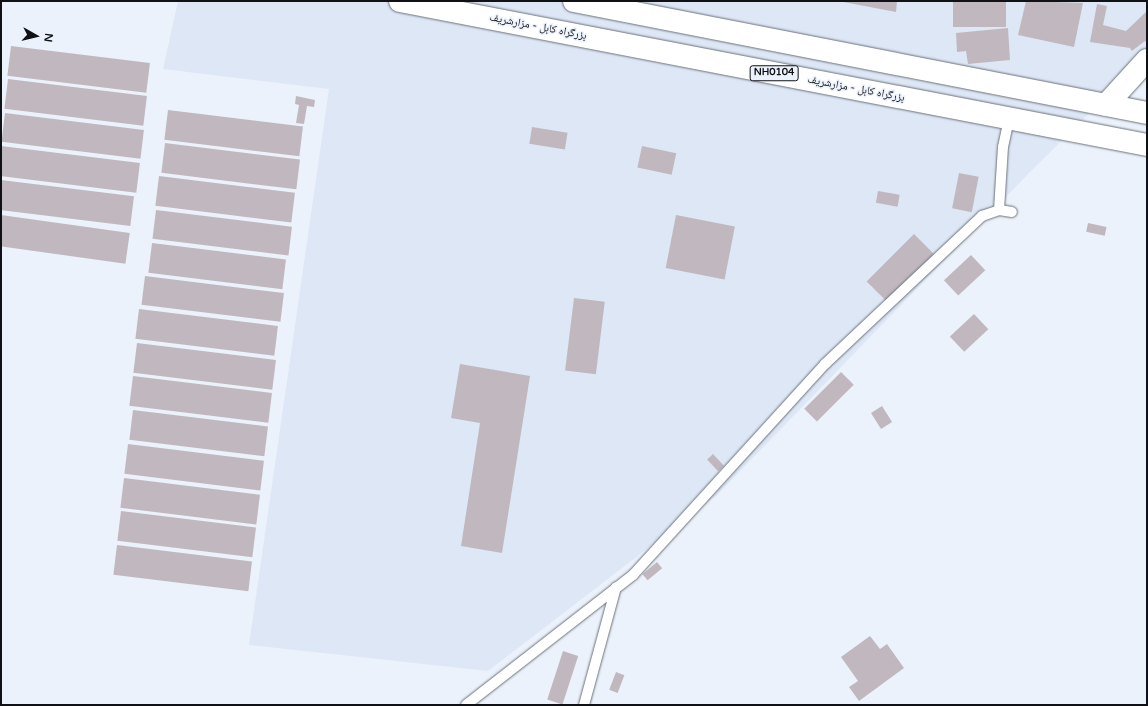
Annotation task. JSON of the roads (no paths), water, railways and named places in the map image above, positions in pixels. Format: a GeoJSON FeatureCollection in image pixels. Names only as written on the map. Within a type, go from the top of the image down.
{"type":"FeatureCollection","features":[{"type":"Feature","properties":{"kind":"main road","name":"بزرگراه کابل - مزارشریف"},"geometry":{"type":"LineString","coordinates":[[400,1],[1147,145]]}},
{"type":"Feature","properties":{"kind":"main road"},"geometry":{"type":"LineString","coordinates":[[574,1],[614,5],[1147,113]]}},
{"type":"Feature","properties":{"kind":"main road"},"geometry":{"type":"LineString","coordinates":[[1106,105],[1147,60]]}},
{"type":"Feature","properties":{"kind":"lane"},"geometry":{"type":"LineString","coordinates":[[999,210],[1003,147],[1010,118]]}},
{"type":"Feature","properties":{"kind":"lane"},"geometry":{"type":"LineString","coordinates":[[466,705],[633,575],[713,489],[824,364],[982,216],[999,210],[1012,212]]}},
{"type":"Feature","properties":{"kind":"lane"},"geometry":{"type":"LineString","coordinates":[[584,705],[616,588]]}}]}
